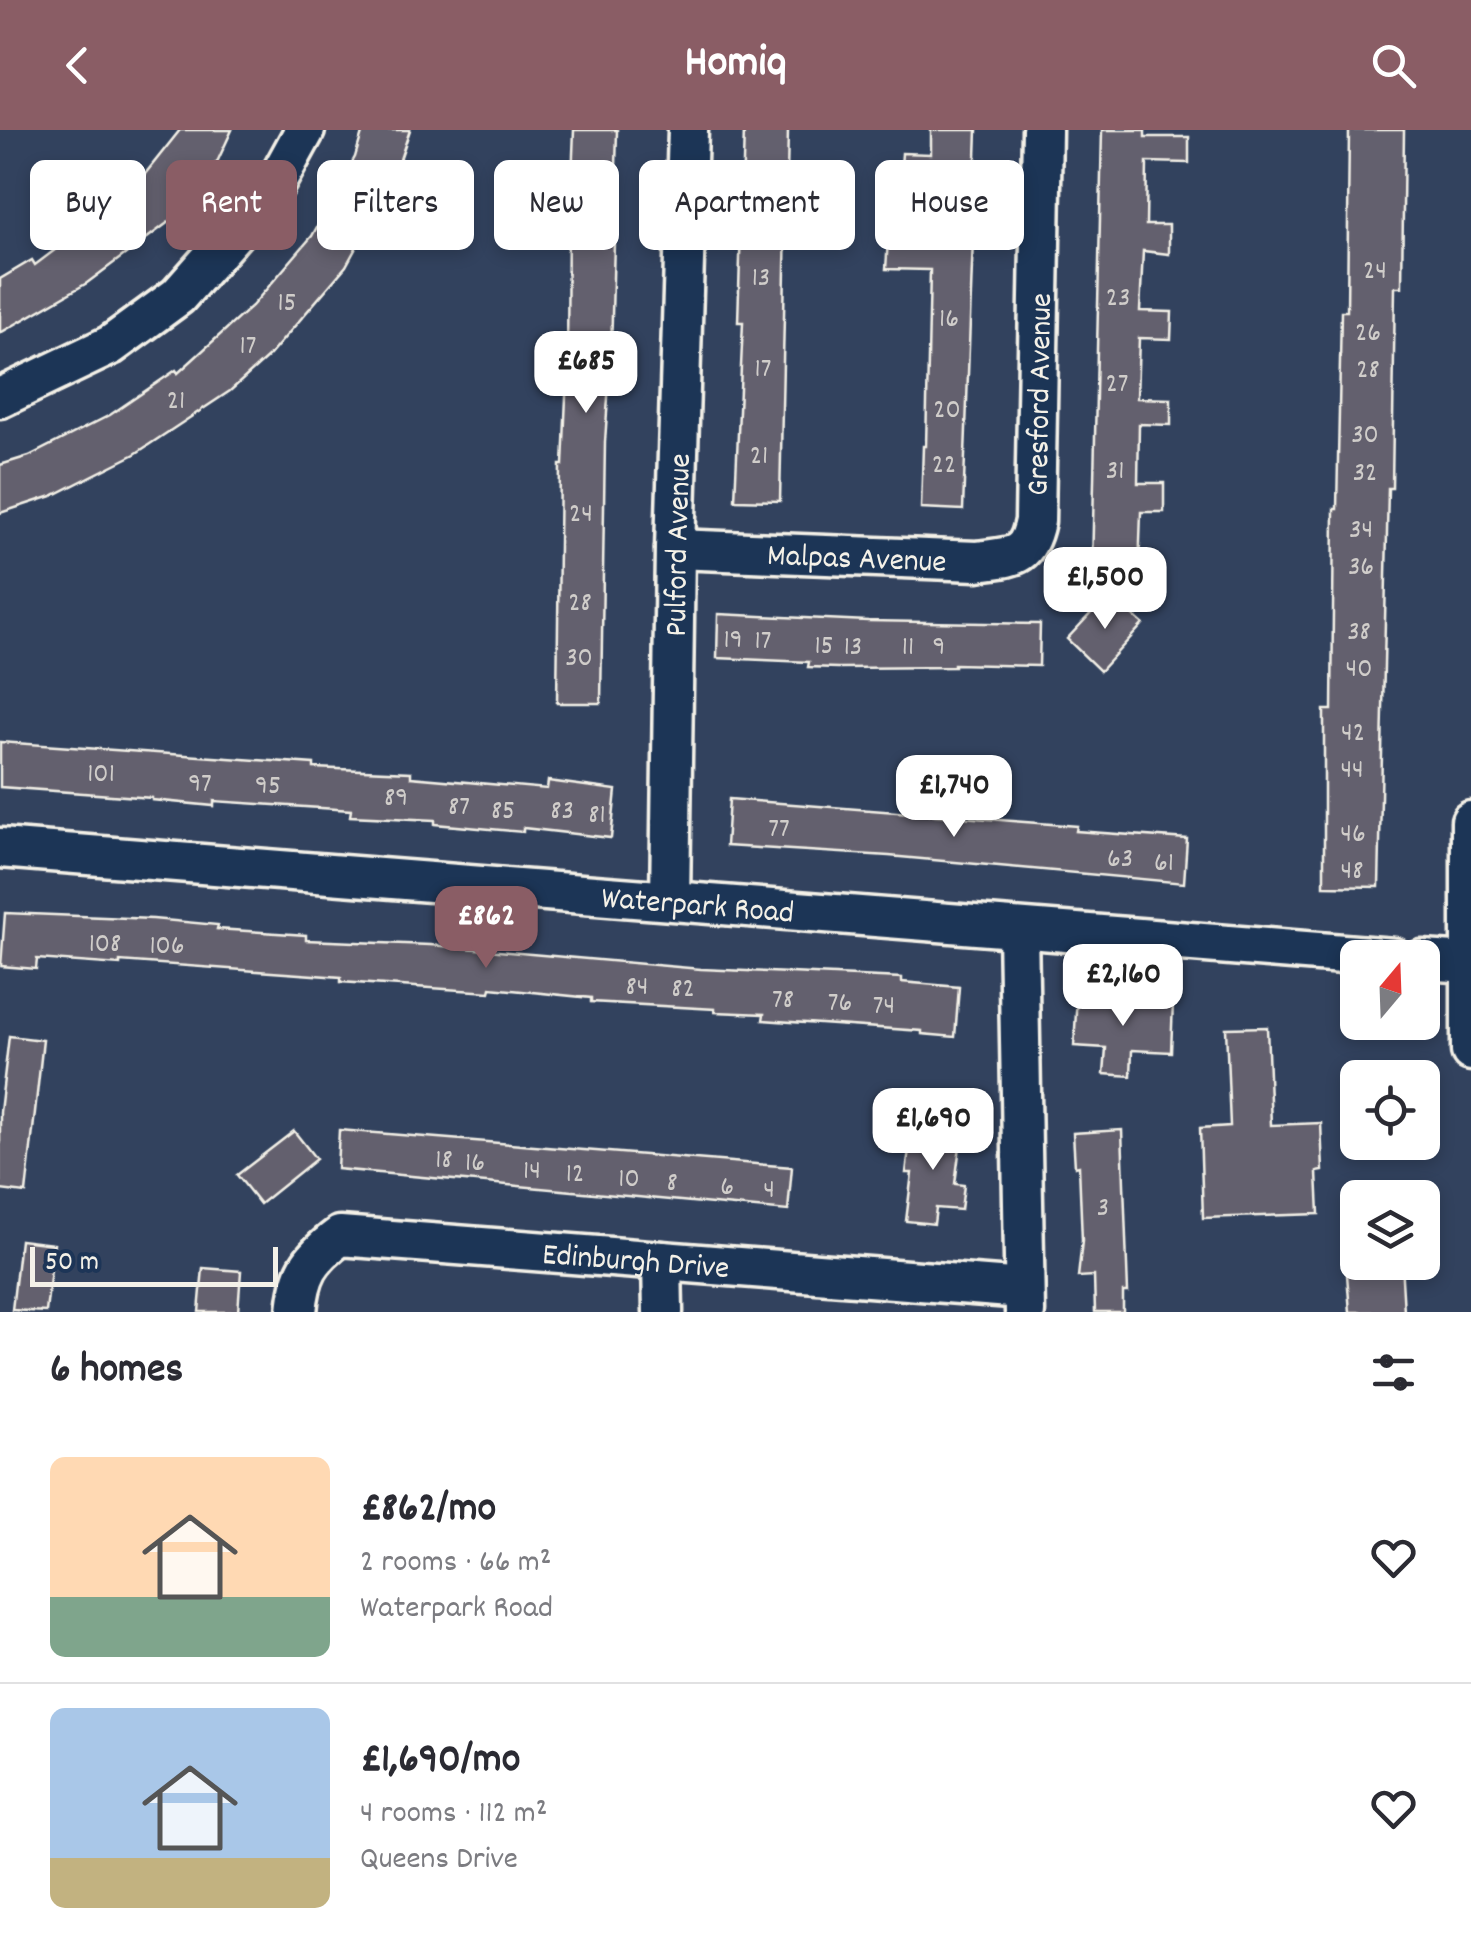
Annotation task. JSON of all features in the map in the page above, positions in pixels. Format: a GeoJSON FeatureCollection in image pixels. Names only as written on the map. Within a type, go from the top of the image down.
{"type":"FeatureCollection","features":[{"type":"Feature","properties":{"kind":"street"},"geometry":{"type":"LineString","coordinates":[[0,398],[111,344],[178,296],[272,190],[305,130]]}},
{"type":"Feature","properties":{"kind":"street","name":"Pulford Avenue"},"geometry":{"type":"LineString","coordinates":[[670,900],[675,549],[688,130]]}},
{"type":"Feature","properties":{"kind":"street","name":"Gresford Avenue"},"geometry":{"type":"LineString","coordinates":[[1031,542],[1036,502],[1042,130]]}},
{"type":"Feature","properties":{"kind":"street","name":"Malpas Avenue"},"geometry":{"type":"LineString","coordinates":[[675,549],[976,562],[1018,556],[1031,542]]}},
{"type":"Feature","properties":{"kind":"street"},"geometry":{"type":"LineString","coordinates":[[1471,821],[1471,1051]]}},
{"type":"Feature","properties":{"kind":"street","name":"Waterpark Road"},"geometry":{"type":"LineString","coordinates":[[0,848],[1340,954]]}},
{"type":"Feature","properties":{"kind":"street"},"geometry":{"type":"LineString","coordinates":[[1018,930],[1025,1300]]}},
{"type":"Feature","properties":{"kind":"street"},"geometry":{"type":"LineString","coordinates":[[1440,961],[1470,963]]}},
{"type":"Feature","properties":{"kind":"street","name":"Edinburgh Drive"},"geometry":{"type":"LineString","coordinates":[[297,1312],[300,1281],[318,1252],[340,1236],[662,1261],[1025,1300]]}},
{"type":"Feature","properties":{"kind":"street"},"geometry":{"type":"LineString","coordinates":[[662,1261],[663,1312]]}},
{"type":"Feature","properties":{"kind":"building"},"geometry":{"type":"Polygon","coordinates":[[[180,130],[232,130],[218,160],[166,160],[166,224],[146,239],[146,173],[180,130]]]}},
{"type":"Feature","properties":{"kind":"building"},"geometry":{"type":"Polygon","coordinates":[[[363,130],[410,130],[400,160],[353,160],[363,130]]]}},
{"type":"Feature","properties":{"kind":"building"},"geometry":{"type":"Polygon","coordinates":[[[574,130],[617,130],[616,160],[573,160],[574,130]]]}},
{"type":"Feature","properties":{"kind":"building"},"geometry":{"type":"Polygon","coordinates":[[[744,130],[788,130],[787,160],[743,160],[744,130]]]}},
{"type":"Feature","properties":{"kind":"building"},"geometry":{"type":"Polygon","coordinates":[[[931,130],[977,130],[976,160],[902,160],[902,153],[931,154],[931,130]]]}},
{"type":"Feature","properties":{"kind":"building"},"geometry":{"type":"Polygon","coordinates":[[[1102,130],[1145,130],[1145,137],[1189,137],[1189,163],[1147,162],[1146,225],[1169,225],[1169,254],[1143,251],[1140,311],[1172,312],[1171,339],[1139,338],[1137,398],[1171,399],[1171,425],[1139,424],[1138,483],[1164,483],[1164,512],[1141,512],[1139,571],[1092,569],[1102,130]]]}},
{"type":"Feature","properties":{"kind":"building"},"geometry":{"type":"Polygon","coordinates":[[[1349,130],[1404,130],[1402,287],[1395,287],[1392,488],[1388,488],[1379,887],[1324,886],[1324,710],[1332,710],[1334,509],[1341,311],[1347,311],[1349,130]]]}},
{"type":"Feature","properties":{"kind":"building"},"geometry":{"type":"Polygon","coordinates":[[[317,227],[317,250],[355,250],[346,266],[269,356],[230,391],[135,454],[52,496],[0,513],[0,465],[29,456],[110,415],[176,370],[178,373],[252,306],[317,227]]]}},
{"type":"Feature","properties":{"kind":"building"},"geometry":{"type":"Polygon","coordinates":[[[55,250],[131,250],[87,283],[0,333],[0,279],[32,260],[35,265],[55,250]]]}},
{"type":"Feature","properties":{"kind":"building"},"geometry":{"type":"Polygon","coordinates":[[[568,250],[614,250],[605,442],[601,703],[557,703],[560,465],[567,374],[568,250]]]}},
{"type":"Feature","properties":{"kind":"building"},"geometry":{"type":"Polygon","coordinates":[[[740,250],[785,250],[780,501],[735,500],[743,322],[738,322],[740,250]]]}},
{"type":"Feature","properties":{"kind":"building"},"geometry":{"type":"Polygon","coordinates":[[[887,250],[973,250],[963,510],[921,508],[930,270],[886,269],[887,250]]]}},
{"type":"Feature","properties":{"kind":"building"},"geometry":{"type":"Polygon","coordinates":[[[1109,594],[1143,624],[1100,671],[1067,639],[1109,594]]]}},
{"type":"Feature","properties":{"kind":"building"},"geometry":{"type":"Polygon","coordinates":[[[718,614],[1040,624],[1039,666],[838,668],[808,667],[809,662],[717,658],[718,614]]]}},
{"type":"Feature","properties":{"kind":"building"},"geometry":{"type":"Polygon","coordinates":[[[0,742],[314,764],[314,768],[411,772],[411,777],[547,789],[548,781],[616,790],[611,838],[435,824],[435,820],[350,816],[351,810],[214,801],[214,806],[0,787],[0,742]]]}},
{"type":"Feature","properties":{"kind":"building"},"geometry":{"type":"Polygon","coordinates":[[[729,799],[1077,826],[1076,831],[1187,839],[1184,883],[889,856],[726,846],[729,799]]]}},
{"type":"Feature","properties":{"kind":"building"},"geometry":{"type":"Polygon","coordinates":[[[5,913],[153,919],[218,925],[217,929],[306,935],[306,940],[430,945],[701,969],[902,978],[902,982],[959,987],[955,1037],[922,1031],[763,1020],[764,1014],[715,1009],[591,1002],[591,998],[491,988],[490,992],[341,982],[341,977],[120,961],[120,965],[37,959],[36,969],[1,966],[5,913]]]}},
{"type":"Feature","properties":{"kind":"building"},"geometry":{"type":"Polygon","coordinates":[[[1077,995],[1173,1002],[1171,1052],[1132,1050],[1131,1076],[1104,1074],[1106,1048],[1074,1046],[1077,995]]]}},
{"type":"Feature","properties":{"kind":"building"},"geometry":{"type":"Polygon","coordinates":[[[1267,1027],[1271,1125],[1321,1123],[1323,1171],[1317,1172],[1319,1214],[1203,1218],[1200,1128],[1230,1126],[1226,1028],[1267,1027]]]}},
{"type":"Feature","properties":{"kind":"building"},"geometry":{"type":"Polygon","coordinates":[[[9,1036],[43,1040],[26,1193],[0,1190],[0,1112],[9,1036]]]}},
{"type":"Feature","properties":{"kind":"building"},"geometry":{"type":"Polygon","coordinates":[[[912,1125],[962,1131],[955,1184],[964,1185],[961,1210],[936,1208],[934,1224],[906,1221],[912,1125]]]}},
{"type":"Feature","properties":{"kind":"building"},"geometry":{"type":"Polygon","coordinates":[[[339,1130],[792,1167],[788,1211],[337,1169],[339,1130]]]}},
{"type":"Feature","properties":{"kind":"building"},"geometry":{"type":"Polygon","coordinates":[[[1122,1130],[1128,1292],[1123,1292],[1123,1312],[1095,1312],[1094,1276],[1078,1277],[1082,1241],[1079,1166],[1075,1167],[1073,1133],[1122,1130]]]}},
{"type":"Feature","properties":{"kind":"building"},"geometry":{"type":"Polygon","coordinates":[[[294,1131],[316,1159],[260,1204],[237,1175],[294,1131]]]}},
{"type":"Feature","properties":{"kind":"building"},"geometry":{"type":"Polygon","coordinates":[[[20,1240],[54,1244],[46,1312],[12,1310],[20,1240]]]}},
{"type":"Feature","properties":{"kind":"building"},"geometry":{"type":"Polygon","coordinates":[[[203,1268],[241,1271],[238,1312],[199,1312],[203,1268]]]}},
{"type":"Feature","properties":{"kind":"building"},"geometry":{"type":"Polygon","coordinates":[[[1347,1280],[1402,1280],[1404,1312],[1350,1312],[1347,1280]]]}}]}
